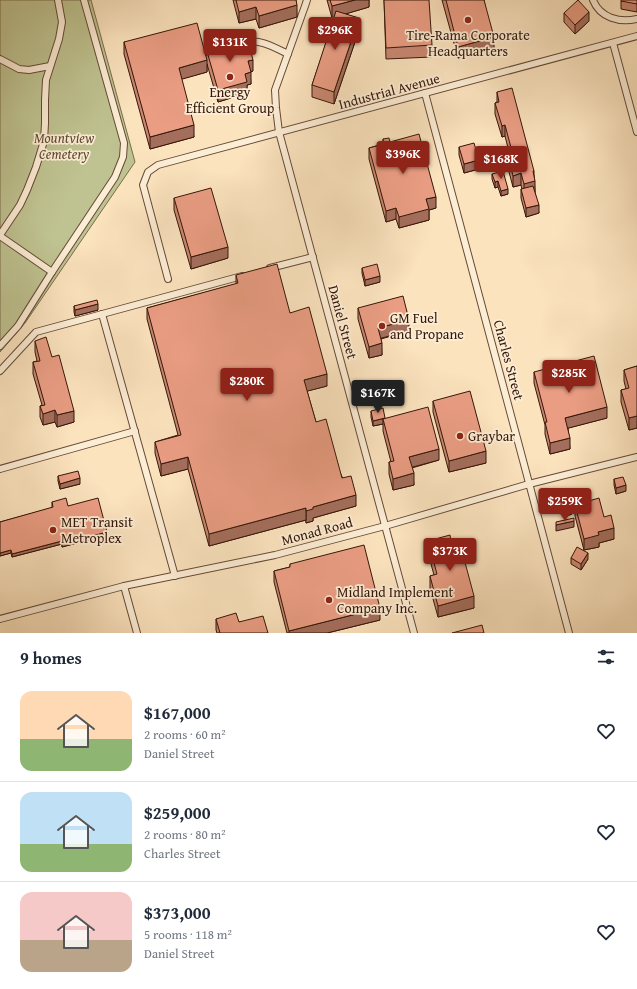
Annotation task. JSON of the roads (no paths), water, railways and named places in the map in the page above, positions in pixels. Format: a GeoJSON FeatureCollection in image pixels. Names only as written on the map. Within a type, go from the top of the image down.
{"type":"FeatureCollection","features":[{"type":"Feature","properties":{"kind":"street"},"geometry":{"type":"LineString","coordinates":[[52,272],[0,235],[20,205],[36,167],[44,141],[44,100],[46,80],[59,39],[62,22],[58,0]]}},
{"type":"Feature","properties":{"kind":"street"},"geometry":{"type":"LineString","coordinates":[[0,346],[18,326],[115,177],[123,157],[124,143],[84,0]]}},
{"type":"Feature","properties":{"kind":"street","name":"Daniel Street"},"geometry":{"type":"LineString","coordinates":[[307,0],[275,90],[279,132],[414,633]]}},
{"type":"Feature","properties":{"kind":"street"},"geometry":{"type":"LineString","coordinates":[[593,0],[601,13],[607,16],[630,21],[637,19]]}},
{"type":"Feature","properties":{"kind":"street","name":"Industrial Avenue"},"geometry":{"type":"LineString","coordinates":[[168,279],[143,185],[148,172],[158,165],[637,36]]}},
{"type":"Feature","properties":{"kind":"street"},"geometry":{"type":"LineString","coordinates":[[234,44],[248,41],[259,41],[288,54]]}},
{"type":"Feature","properties":{"kind":"street"},"geometry":{"type":"LineString","coordinates":[[613,43],[637,132]]}},
{"type":"Feature","properties":{"kind":"street"},"geometry":{"type":"LineString","coordinates":[[0,59],[19,69],[29,70],[50,66]]}},
{"type":"Feature","properties":{"kind":"street","name":"Charles Street"},"geometry":{"type":"LineString","coordinates":[[426,93],[569,633]]}},
{"type":"Feature","properties":{"kind":"street"},"geometry":{"type":"LineString","coordinates":[[268,269],[313,257]]}},
{"type":"Feature","properties":{"kind":"street"},"geometry":{"type":"LineString","coordinates":[[0,371],[36,332],[245,275]]}},
{"type":"Feature","properties":{"kind":"street"},"geometry":{"type":"LineString","coordinates":[[102,314],[175,576]]}},
{"type":"Feature","properties":{"kind":"street"},"geometry":{"type":"LineString","coordinates":[[0,469],[134,431]]}},
{"type":"Feature","properties":{"kind":"street","name":"Monad Road"},"geometry":{"type":"LineString","coordinates":[[0,619],[124,586],[275,555],[385,526],[529,484],[637,457]]}},
{"type":"Feature","properties":{"kind":"street"},"geometry":{"type":"LineString","coordinates":[[124,586],[137,633]]}},
{"type":"Feature","properties":{"kind":"place","name":"Tire-Rama Corporate Headquarters"},"geometry":{"type":"Point","coordinates":[468,20]}},
{"type":"Feature","properties":{"kind":"place","name":"Energy Efficient Group"},"geometry":{"type":"Point","coordinates":[230,77]}},
{"type":"Feature","properties":{"kind":"place","name":"GM Fuel and Propane"},"geometry":{"type":"Point","coordinates":[382,326]}},
{"type":"Feature","properties":{"kind":"place","name":"Graybar"},"geometry":{"type":"Point","coordinates":[460,436]}},
{"type":"Feature","properties":{"kind":"place","name":"MET Transit Metroplex"},"geometry":{"type":"Point","coordinates":[53,530]}},
{"type":"Feature","properties":{"kind":"place","name":"Midland Implement Company Inc."},"geometry":{"type":"Point","coordinates":[329,600]}},
{"type":"Feature","properties":{"kind":"park label","name":"Mountview Cemetery"},"geometry":{"type":"Point","coordinates":[64,146]}}]}
